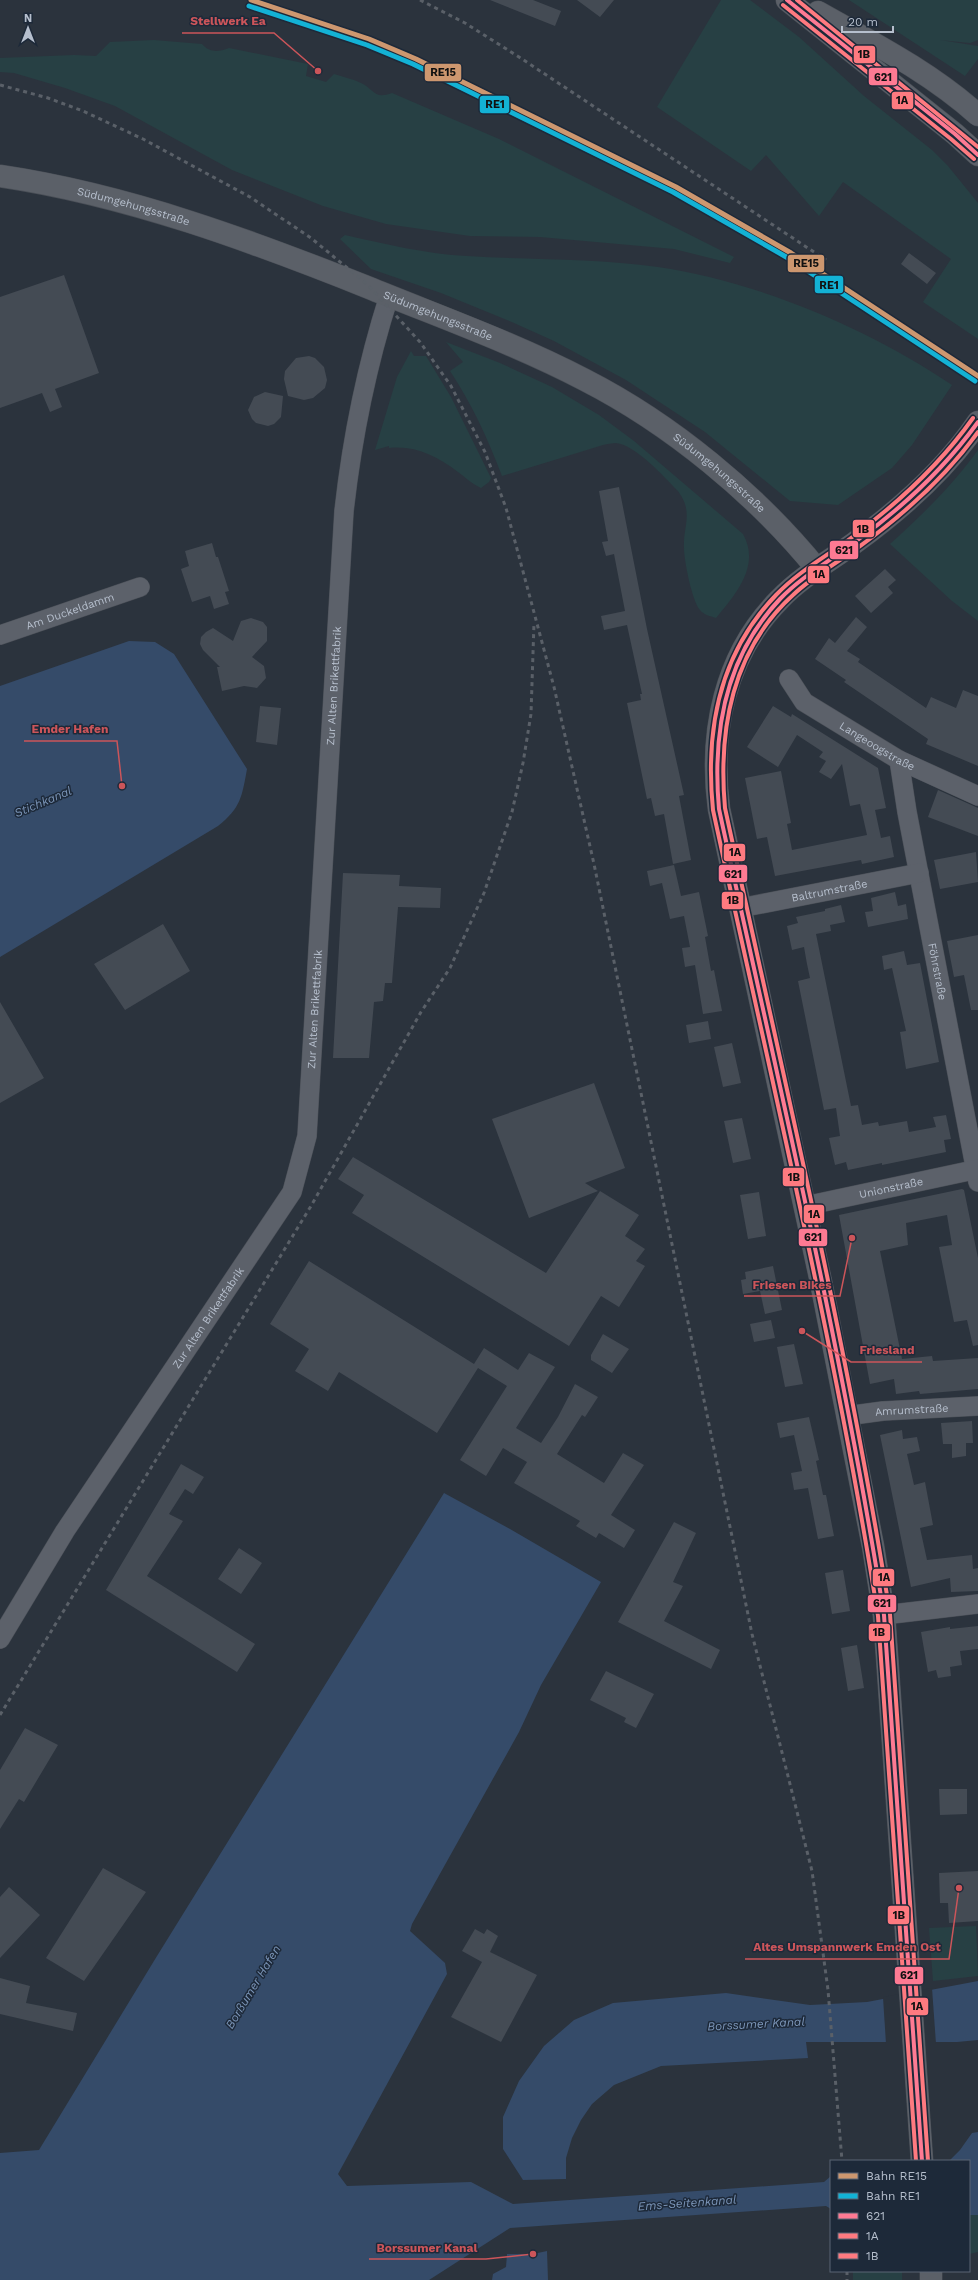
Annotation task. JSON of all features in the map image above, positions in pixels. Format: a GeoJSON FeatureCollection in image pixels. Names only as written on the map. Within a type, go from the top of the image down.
{"type":"FeatureCollection","features":[{"type":"Feature","properties":{"kind":"main road"},"geometry":{"type":"LineString","coordinates":[[787,0],[950,129],[978,155]]}},
{"type":"Feature","properties":{"kind":"main road"},"geometry":{"type":"LineString","coordinates":[[798,0],[892,53],[945,88],[978,115]]}},
{"type":"Feature","properties":{"kind":"main road","name":"Südumgehungsstraße"},"geometry":{"type":"LineString","coordinates":[[0,176],[103,197],[172,217],[313,266],[544,360],[623,402],[674,436],[725,477],[782,529],[817,569]]}},
{"type":"Feature","properties":{"kind":"main road"},"geometry":{"type":"LineString","coordinates":[[921,2156],[910,1977],[884,1615],[873,1546],[805,1206],[719,809],[716,782],[716,749],[722,706],[734,667],[753,630],[780,599],[817,569],[874,529],[908,501],[939,471],[978,422]]}},
{"type":"Feature","properties":{"kind":"street","name":"Zur Alten Brikettfabrik"},"geometry":{"type":"LineString","coordinates":[[0,1639],[65,1531],[292,1192],[307,1136],[346,492],[355,437],[374,348],[389,296]]}},
{"type":"Feature","properties":{"kind":"street","name":"Am Duckeldamm"},"geometry":{"type":"LineString","coordinates":[[0,635],[140,587]]}},
{"type":"Feature","properties":{"kind":"street","name":"Langeoogstraße"},"geometry":{"type":"LineString","coordinates":[[789,679],[804,702],[899,760],[978,796]]}},
{"type":"Feature","properties":{"kind":"street","name":"Föhrstraße"},"geometry":{"type":"LineString","coordinates":[[899,760],[919,873],[977,1173]]}},
{"type":"Feature","properties":{"kind":"street","name":"Baltrumstraße"},"geometry":{"type":"LineString","coordinates":[[740,908],[919,873]]}},
{"type":"Feature","properties":{"kind":"street","name":"Unionstraße"},"geometry":{"type":"LineString","coordinates":[[805,1206],[977,1173]]}},
{"type":"Feature","properties":{"kind":"street","name":"Amrumstraße"},"geometry":{"type":"LineString","coordinates":[[846,1416],[883,1411],[978,1406]]}},
{"type":"Feature","properties":{"kind":"street"},"geometry":{"type":"LineString","coordinates":[[884,1615],[978,1604]]}},
{"type":"Feature","properties":{"kind":"green space"},"geometry":{"type":"Polygon","coordinates":[[[721,0],[750,0],[799,37],[864,96],[932,150],[948,166],[978,203],[978,339],[923,302],[951,259],[843,182],[819,216],[766,155],[751,171],[657,107],[721,0]]]}},
{"type":"Feature","properties":{"kind":"green space"},"geometry":{"type":"Polygon","coordinates":[[[849,0],[978,0],[978,40],[970,43],[940,40],[978,46],[978,59],[965,76],[849,0]]]}},
{"type":"Feature","properties":{"kind":"green space"},"geometry":{"type":"Polygon","coordinates":[[[154,40],[202,44],[208,49],[214,51],[229,48],[308,64],[306,76],[326,82],[334,74],[361,83],[375,93],[381,95],[392,93],[499,139],[734,257],[730,263],[674,249],[540,237],[470,236],[386,224],[323,206],[232,170],[115,106],[65,88],[14,73],[0,72],[0,58],[74,55],[96,56],[110,42],[154,40]]]}},
{"type":"Feature","properties":{"kind":"green space"},"geometry":{"type":"Polygon","coordinates":[[[345,235],[406,248],[452,255],[634,264],[695,274],[734,283],[811,310],[849,327],[920,364],[952,385],[912,445],[892,468],[838,505],[790,501],[705,432],[626,380],[554,341],[514,323],[441,293],[371,269],[340,239],[345,235]]]}},
{"type":"Feature","properties":{"kind":"green space"},"geometry":{"type":"Polygon","coordinates":[[[446,342],[500,363],[552,387],[599,415],[634,441],[743,534],[748,546],[749,557],[747,569],[738,590],[716,618],[702,612],[694,598],[684,554],[687,519],[686,506],[678,491],[641,455],[624,445],[616,443],[603,445],[502,476],[479,422],[450,371],[463,362],[446,342]]]}},
{"type":"Feature","properties":{"kind":"green space"},"geometry":{"type":"Polygon","coordinates":[[[411,351],[414,356],[426,356],[451,397],[491,478],[489,482],[481,488],[442,461],[417,450],[408,448],[389,448],[389,446],[375,450],[397,377],[411,351]]]}},
{"type":"Feature","properties":{"kind":"green space"},"geometry":{"type":"Polygon","coordinates":[[[978,450],[978,621],[952,601],[890,544],[937,499],[978,450]]]}},
{"type":"Feature","properties":{"kind":"green space"},"geometry":{"type":"Polygon","coordinates":[[[976,1926],[978,1976],[933,1981],[929,1928],[976,1926]]]}},
{"type":"Feature","properties":{"kind":"green space"},"geometry":{"type":"Polygon","coordinates":[[[970,2215],[978,2215],[978,2252],[970,2254],[970,2215]]]}},
{"type":"Feature","properties":{"kind":"green space"},"geometry":{"type":"Polygon","coordinates":[[[853,2272],[902,2272],[902,2280],[853,2280],[853,2272]]]}},
{"type":"Feature","properties":{"kind":"water","name":"Stichkanal"},"geometry":{"type":"Polygon","coordinates":[[[129,641],[155,642],[174,654],[247,769],[242,794],[232,813],[218,826],[0,957],[0,686],[129,641]]]}},
{"type":"Feature","properties":{"kind":"water"},"geometry":{"type":"Polygon","coordinates":[[[444,1493],[510,1529],[601,1582],[541,1685],[519,1732],[412,1924],[410,1931],[445,1963],[447,1974],[338,2174],[347,2186],[471,2182],[513,2204],[824,2182],[830,2177],[830,2208],[826,2206],[510,2228],[429,2280],[0,2280],[0,2153],[39,2150],[157,1956],[444,1493]]]}},
{"type":"Feature","properties":{"kind":"water"},"geometry":{"type":"Polygon","coordinates":[[[978,1981],[978,2040],[957,2042],[806,2042],[808,2058],[661,2066],[614,2085],[592,2104],[581,2120],[572,2138],[566,2158],[566,2179],[523,2180],[503,2149],[503,2117],[519,2081],[544,2046],[574,2020],[613,2003],[726,1993],[810,2005],[867,2002],[978,1981]]]}},
{"type":"Feature","properties":{"kind":"water"},"geometry":{"type":"Polygon","coordinates":[[[978,2132],[978,2215],[970,2215],[970,2160],[950,2160],[960,2150],[972,2133],[978,2132]]]}},
{"type":"Feature","properties":{"kind":"water"},"geometry":{"type":"Polygon","coordinates":[[[547,2251],[548,2280],[492,2280],[493,2274],[506,2267],[507,2254],[533,2254],[547,2251]]]}},
{"type":"Feature","properties":{"kind":"pier"},"geometry":{"type":"Polygon","coordinates":[[[932,1988],[936,2044],[886,2044],[883,1997],[932,1988]]]}},
{"type":"Feature","properties":{"kind":"building"},"geometry":{"type":"Polygon","coordinates":[[[490,0],[533,0],[561,11],[555,26],[490,0]]]}},
{"type":"Feature","properties":{"kind":"building"},"geometry":{"type":"Polygon","coordinates":[[[577,0],[614,0],[600,17],[577,0]]]}},
{"type":"Feature","properties":{"kind":"building"},"geometry":{"type":"Polygon","coordinates":[[[909,253],[936,273],[927,284],[901,264],[909,253]]]}},
{"type":"Feature","properties":{"kind":"building"},"geometry":{"type":"Polygon","coordinates":[[[64,275],[99,373],[55,389],[62,407],[50,412],[42,393],[0,408],[0,297],[64,275]]]}},
{"type":"Feature","properties":{"kind":"building"},"geometry":{"type":"Polygon","coordinates":[[[309,356],[315,358],[324,367],[327,380],[325,388],[313,398],[304,400],[288,396],[284,379],[285,371],[296,358],[309,356]]]}},
{"type":"Feature","properties":{"kind":"building"},"geometry":{"type":"Polygon","coordinates":[[[265,392],[283,396],[281,417],[274,424],[268,426],[256,423],[252,419],[248,410],[254,397],[265,392]]]}},
{"type":"Feature","properties":{"kind":"building"},"geometry":{"type":"Polygon","coordinates":[[[619,487],[647,629],[684,795],[679,796],[691,860],[673,864],[664,814],[655,816],[651,798],[647,799],[627,703],[641,700],[640,694],[642,694],[627,625],[604,630],[601,616],[625,611],[614,554],[606,556],[602,542],[608,541],[599,491],[619,487]]]}},
{"type":"Feature","properties":{"kind":"building"},"geometry":{"type":"Polygon","coordinates":[[[212,543],[229,591],[225,592],[229,604],[214,609],[210,596],[192,602],[181,569],[189,566],[185,551],[212,543]]]}},
{"type":"Feature","properties":{"kind":"building"},"geometry":{"type":"Polygon","coordinates":[[[885,569],[896,580],[888,587],[893,593],[871,613],[855,596],[885,569]]]}},
{"type":"Feature","properties":{"kind":"building"},"geometry":{"type":"Polygon","coordinates":[[[856,617],[867,627],[847,651],[860,659],[858,662],[926,708],[931,697],[956,708],[963,690],[978,696],[978,766],[926,744],[928,739],[844,682],[846,680],[815,659],[829,638],[835,643],[856,617]]]}},
{"type":"Feature","properties":{"kind":"building"},"geometry":{"type":"Polygon","coordinates":[[[251,618],[263,622],[267,627],[267,641],[252,657],[264,666],[266,678],[257,688],[244,686],[222,691],[217,667],[220,667],[203,650],[200,644],[201,637],[213,628],[233,641],[241,621],[251,618]]]}},
{"type":"Feature","properties":{"kind":"building"},"geometry":{"type":"Polygon","coordinates":[[[260,706],[281,708],[277,745],[256,742],[260,706]]]}},
{"type":"Feature","properties":{"kind":"building"},"geometry":{"type":"Polygon","coordinates":[[[773,706],[791,717],[792,714],[878,768],[886,808],[875,810],[881,838],[890,836],[894,857],[862,864],[861,860],[775,876],[767,837],[757,839],[745,778],[781,771],[791,823],[787,824],[792,850],[867,835],[860,804],[850,806],[842,764],[831,779],[819,772],[826,761],[819,757],[823,752],[797,735],[778,767],[747,747],[773,706]]]}},
{"type":"Feature","properties":{"kind":"building"},"geometry":{"type":"Polygon","coordinates":[[[938,790],[978,808],[978,836],[928,817],[938,790]]]}},
{"type":"Feature","properties":{"kind":"building"},"geometry":{"type":"Polygon","coordinates":[[[976,852],[978,882],[940,889],[934,860],[976,852]]]}},
{"type":"Feature","properties":{"kind":"building"},"geometry":{"type":"Polygon","coordinates":[[[674,865],[681,896],[699,892],[708,936],[705,937],[711,971],[714,970],[722,1011],[703,1014],[695,965],[685,967],[682,948],[690,947],[684,916],[670,919],[662,883],[650,886],[647,871],[674,865]]]}},
{"type":"Feature","properties":{"kind":"building"},"geometry":{"type":"Polygon","coordinates":[[[343,873],[400,875],[399,886],[441,888],[440,908],[398,907],[392,983],[385,983],[383,1001],[374,1002],[369,1058],[333,1058],[343,873]]]}},
{"type":"Feature","properties":{"kind":"building"},"geometry":{"type":"Polygon","coordinates":[[[895,892],[898,906],[906,904],[908,919],[868,927],[865,912],[873,911],[871,898],[895,892]]]}},
{"type":"Feature","properties":{"kind":"building"},"geometry":{"type":"Polygon","coordinates":[[[841,905],[845,922],[830,925],[831,931],[816,934],[851,1106],[858,1105],[862,1125],[878,1122],[879,1126],[907,1121],[909,1132],[936,1127],[933,1117],[946,1115],[951,1139],[944,1140],[946,1152],[882,1165],[882,1163],[848,1170],[846,1162],[835,1165],[829,1138],[840,1136],[836,1108],[824,1110],[798,981],[810,978],[804,947],[792,950],[787,926],[798,923],[796,917],[825,911],[825,909],[841,905]]]}},
{"type":"Feature","properties":{"kind":"building"},"geometry":{"type":"Polygon","coordinates":[[[163,924],[190,971],[125,1010],[94,964],[163,924]]]}},
{"type":"Feature","properties":{"kind":"building"},"geometry":{"type":"Polygon","coordinates":[[[978,935],[978,1010],[971,1010],[964,975],[954,977],[947,941],[978,935]]]}},
{"type":"Feature","properties":{"kind":"building"},"geometry":{"type":"Polygon","coordinates":[[[904,951],[907,965],[920,963],[939,1062],[906,1069],[900,1032],[906,1031],[892,968],[884,970],[882,956],[904,951]]]}},
{"type":"Feature","properties":{"kind":"building"},"geometry":{"type":"Polygon","coordinates":[[[0,1002],[44,1078],[0,1103],[0,1002]]]}},
{"type":"Feature","properties":{"kind":"building"},"geometry":{"type":"Polygon","coordinates":[[[708,1021],[711,1039],[689,1043],[686,1025],[708,1021]]]}},
{"type":"Feature","properties":{"kind":"building"},"geometry":{"type":"Polygon","coordinates":[[[732,1043],[741,1083],[723,1087],[714,1047],[732,1043]]]}},
{"type":"Feature","properties":{"kind":"building"},"geometry":{"type":"Polygon","coordinates":[[[594,1083],[625,1168],[585,1183],[598,1191],[529,1218],[492,1119],[594,1083]]]}},
{"type":"Feature","properties":{"kind":"building"},"geometry":{"type":"Polygon","coordinates":[[[742,1118],[751,1159],[733,1163],[724,1121],[742,1118]]]}},
{"type":"Feature","properties":{"kind":"building"},"geometry":{"type":"Polygon","coordinates":[[[353,1157],[546,1273],[600,1191],[639,1215],[625,1236],[645,1249],[636,1261],[645,1266],[619,1307],[601,1296],[569,1346],[352,1213],[364,1195],[338,1179],[353,1157]]]}},
{"type":"Feature","properties":{"kind":"building"},"geometry":{"type":"Polygon","coordinates":[[[962,1189],[964,1190],[978,1258],[978,1345],[973,1346],[967,1320],[954,1322],[939,1247],[952,1245],[947,1215],[906,1223],[908,1245],[880,1251],[902,1359],[932,1356],[933,1361],[978,1358],[978,1389],[920,1394],[919,1391],[896,1394],[894,1379],[870,1384],[839,1215],[962,1189]]]}},
{"type":"Feature","properties":{"kind":"building"},"geometry":{"type":"Polygon","coordinates":[[[759,1192],[766,1236],[748,1239],[740,1195],[759,1192]]]}},
{"type":"Feature","properties":{"kind":"building"},"geometry":{"type":"Polygon","coordinates":[[[309,1261],[474,1364],[484,1348],[518,1370],[529,1353],[555,1367],[516,1428],[541,1443],[558,1417],[575,1384],[598,1397],[585,1417],[582,1415],[557,1454],[604,1483],[623,1453],[644,1465],[611,1515],[635,1530],[624,1548],[599,1533],[596,1538],[576,1526],[580,1521],[514,1483],[527,1462],[503,1448],[486,1476],[460,1460],[507,1386],[478,1368],[437,1433],[339,1372],[328,1391],[295,1371],[309,1349],[270,1324],[309,1261]]]}},
{"type":"Feature","properties":{"kind":"building"},"geometry":{"type":"Polygon","coordinates":[[[773,1266],[782,1310],[765,1314],[760,1291],[743,1294],[741,1280],[746,1279],[745,1272],[773,1266]]]}},
{"type":"Feature","properties":{"kind":"building"},"geometry":{"type":"Polygon","coordinates":[[[771,1320],[775,1338],[754,1342],[750,1324],[771,1320]]]}},
{"type":"Feature","properties":{"kind":"building"},"geometry":{"type":"Polygon","coordinates":[[[603,1334],[629,1349],[612,1373],[591,1360],[591,1355],[603,1334]]]}},
{"type":"Feature","properties":{"kind":"building"},"geometry":{"type":"Polygon","coordinates":[[[794,1344],[803,1384],[785,1387],[777,1347],[794,1344]]]}},
{"type":"Feature","properties":{"kind":"building"},"geometry":{"type":"Polygon","coordinates":[[[809,1417],[819,1460],[816,1461],[823,1495],[826,1495],[834,1536],[818,1539],[808,1488],[794,1490],[791,1473],[802,1471],[794,1435],[780,1438],[777,1423],[809,1417]]]}},
{"type":"Feature","properties":{"kind":"building"},"geometry":{"type":"Polygon","coordinates":[[[972,1421],[973,1443],[966,1443],[966,1456],[952,1458],[952,1444],[943,1444],[941,1423],[972,1421]]]}},
{"type":"Feature","properties":{"kind":"building"},"geometry":{"type":"Polygon","coordinates":[[[902,1430],[903,1439],[917,1437],[920,1451],[907,1454],[914,1485],[925,1482],[933,1525],[920,1528],[927,1560],[972,1555],[973,1569],[978,1568],[978,1591],[951,1592],[950,1578],[911,1587],[880,1435],[902,1430]]]}},
{"type":"Feature","properties":{"kind":"building"},"geometry":{"type":"Polygon","coordinates":[[[181,1464],[204,1477],[193,1494],[185,1489],[169,1514],[183,1521],[147,1576],[255,1644],[237,1672],[106,1590],[181,1464]]]}},
{"type":"Feature","properties":{"kind":"building"},"geometry":{"type":"Polygon","coordinates":[[[674,1522],[696,1533],[673,1582],[683,1586],[664,1621],[720,1650],[711,1669],[618,1622],[674,1522]]]}},
{"type":"Feature","properties":{"kind":"building"},"geometry":{"type":"Polygon","coordinates":[[[239,1548],[262,1563],[241,1594],[218,1579],[239,1548]]]}},
{"type":"Feature","properties":{"kind":"building"},"geometry":{"type":"Polygon","coordinates":[[[843,1570],[850,1611],[832,1614],[825,1573],[843,1570]]]}},
{"type":"Feature","properties":{"kind":"building"},"geometry":{"type":"Polygon","coordinates":[[[978,1626],[978,1649],[960,1651],[962,1665],[950,1667],[951,1676],[938,1678],[936,1670],[928,1672],[921,1632],[950,1627],[950,1629],[978,1626]]]}},
{"type":"Feature","properties":{"kind":"building"},"geometry":{"type":"Polygon","coordinates":[[[857,1645],[864,1688],[848,1691],[841,1648],[857,1645]]]}},
{"type":"Feature","properties":{"kind":"building"},"geometry":{"type":"Polygon","coordinates":[[[606,1671],[654,1694],[636,1728],[624,1722],[626,1718],[590,1700],[606,1671]]]}},
{"type":"Feature","properties":{"kind":"building"},"geometry":{"type":"Polygon","coordinates":[[[25,1728],[58,1745],[24,1802],[19,1799],[0,1829],[0,1770],[25,1728]]]}},
{"type":"Feature","properties":{"kind":"building"},"geometry":{"type":"Polygon","coordinates":[[[939,1789],[967,1789],[967,1814],[940,1815],[939,1789]]]}},
{"type":"Feature","properties":{"kind":"building"},"geometry":{"type":"Polygon","coordinates":[[[103,1868],[146,1892],[84,1981],[46,1958],[103,1868]]]}},
{"type":"Feature","properties":{"kind":"building"},"geometry":{"type":"Polygon","coordinates":[[[978,1871],[978,1921],[949,1923],[948,1903],[940,1903],[939,1873],[978,1871]]]}},
{"type":"Feature","properties":{"kind":"building"},"geometry":{"type":"Polygon","coordinates":[[[9,1887],[40,1915],[0,1958],[0,1897],[9,1887]]]}},
{"type":"Feature","properties":{"kind":"building"},"geometry":{"type":"Polygon","coordinates":[[[475,1929],[484,1934],[487,1929],[498,1936],[490,1952],[537,1975],[501,2042],[451,2017],[482,1962],[462,1951],[475,1929]]]}},
{"type":"Feature","properties":{"kind":"building"},"geometry":{"type":"Polygon","coordinates":[[[0,1978],[30,1986],[26,2003],[77,2013],[73,2031],[0,2014],[0,1978]]]}},
{"type":"Feature","properties":{"kind":"railway"},"geometry":{"type":"LineString","coordinates":[[420,0],[465,23],[519,57],[826,260]]}},
{"type":"Feature","properties":{"kind":"railway"},"geometry":{"type":"LineString","coordinates":[[0,85],[48,98],[83,111],[143,139],[250,197],[311,238],[368,285],[420,342],[451,386],[485,452],[506,508],[554,687],[594,864],[752,1634],[812,1871],[828,1990],[842,2160]]}},
{"type":"Feature","properties":{"kind":"railway"},"geometry":{"type":"LineString","coordinates":[[0,1715],[311,1206],[421,1012],[450,968],[484,893],[512,812],[523,763],[531,714],[534,623]]}},
{"type":"Feature","properties":{"kind":"railway"},"geometry":{"type":"LineString","coordinates":[[847,2272],[847,2280]]}},
{"type":"Feature","properties":{"kind":"rail line","name":"RE15"},"geometry":{"type":"LineString","coordinates":[[251,0],[369,39],[416,59],[676,187],[791,253],[978,376]]}},
{"type":"Feature","properties":{"kind":"rail line","name":"RE1"},"geometry":{"type":"LineString","coordinates":[[249,6],[367,45],[413,64],[673,192],[788,258],[975,381]]}},
{"type":"Feature","properties":{"kind":"transit line","name":"621"},"geometry":{"type":"LineString","coordinates":[[787,0],[955,134],[978,155]]}},
{"type":"Feature","properties":{"kind":"transit line","name":"1B"},"geometry":{"type":"LineString","coordinates":[[797,0],[978,147]]}},
{"type":"Feature","properties":{"kind":"transit line","name":"1A"},"geometry":{"type":"LineString","coordinates":[[783,5],[974,159]]}},
{"type":"Feature","properties":{"kind":"transit line","name":"1B"},"geometry":{"type":"LineString","coordinates":[[916,2160],[878,1616],[861,1515],[822,1313],[713,810],[711,751],[714,723],[720,695],[729,668],[741,642],[757,618],[776,595],[793,579],[851,538],[901,498],[932,468],[960,436],[973,418]]}},
{"type":"Feature","properties":{"kind":"transit line","name":"621"},"geometry":{"type":"LineString","coordinates":[[922,2160],[884,1615],[848,1412],[807,1211],[719,809],[717,780],[718,751],[726,696],[746,645],[761,621],[780,599],[797,583],[846,549],[906,501],[937,472],[978,422]]}},
{"type":"Feature","properties":{"kind":"transit line","name":"1A"},"geometry":{"type":"LineString","coordinates":[[928,2160],[890,1614],[854,1411],[813,1210],[725,808],[723,779],[727,721],[734,693],[743,666],[756,641],[772,617],[808,582],[856,549],[906,510],[937,481],[978,432]]}},
{"type":"Feature","properties":{"kind":"place","name":"Stellwerk Ea"},"geometry":{"type":"Point","coordinates":[318,71]}},
{"type":"Feature","properties":{"kind":"place","name":"Emder Hafen"},"geometry":{"type":"Point","coordinates":[122,786]}},
{"type":"Feature","properties":{"kind":"place","name":"Friesen Bikes"},"geometry":{"type":"Point","coordinates":[852,1238]}},
{"type":"Feature","properties":{"kind":"place","name":"Friesland"},"geometry":{"type":"Point","coordinates":[802,1331]}},
{"type":"Feature","properties":{"kind":"place","name":"Altes Umspannwerk Emden Ost"},"geometry":{"type":"Point","coordinates":[959,1888]}},
{"type":"Feature","properties":{"kind":"place","name":"Borssumer Kanal"},"geometry":{"type":"Point","coordinates":[533,2254]}},
{"type":"Feature","properties":{"kind":"water label","name":"Borßumer Hafen"},"geometry":{"type":"Point","coordinates":[253,1987]}},
{"type":"Feature","properties":{"kind":"water label","name":"Ems-Seitenkanal"},"geometry":{"type":"Point","coordinates":[687,2203]}}]}
